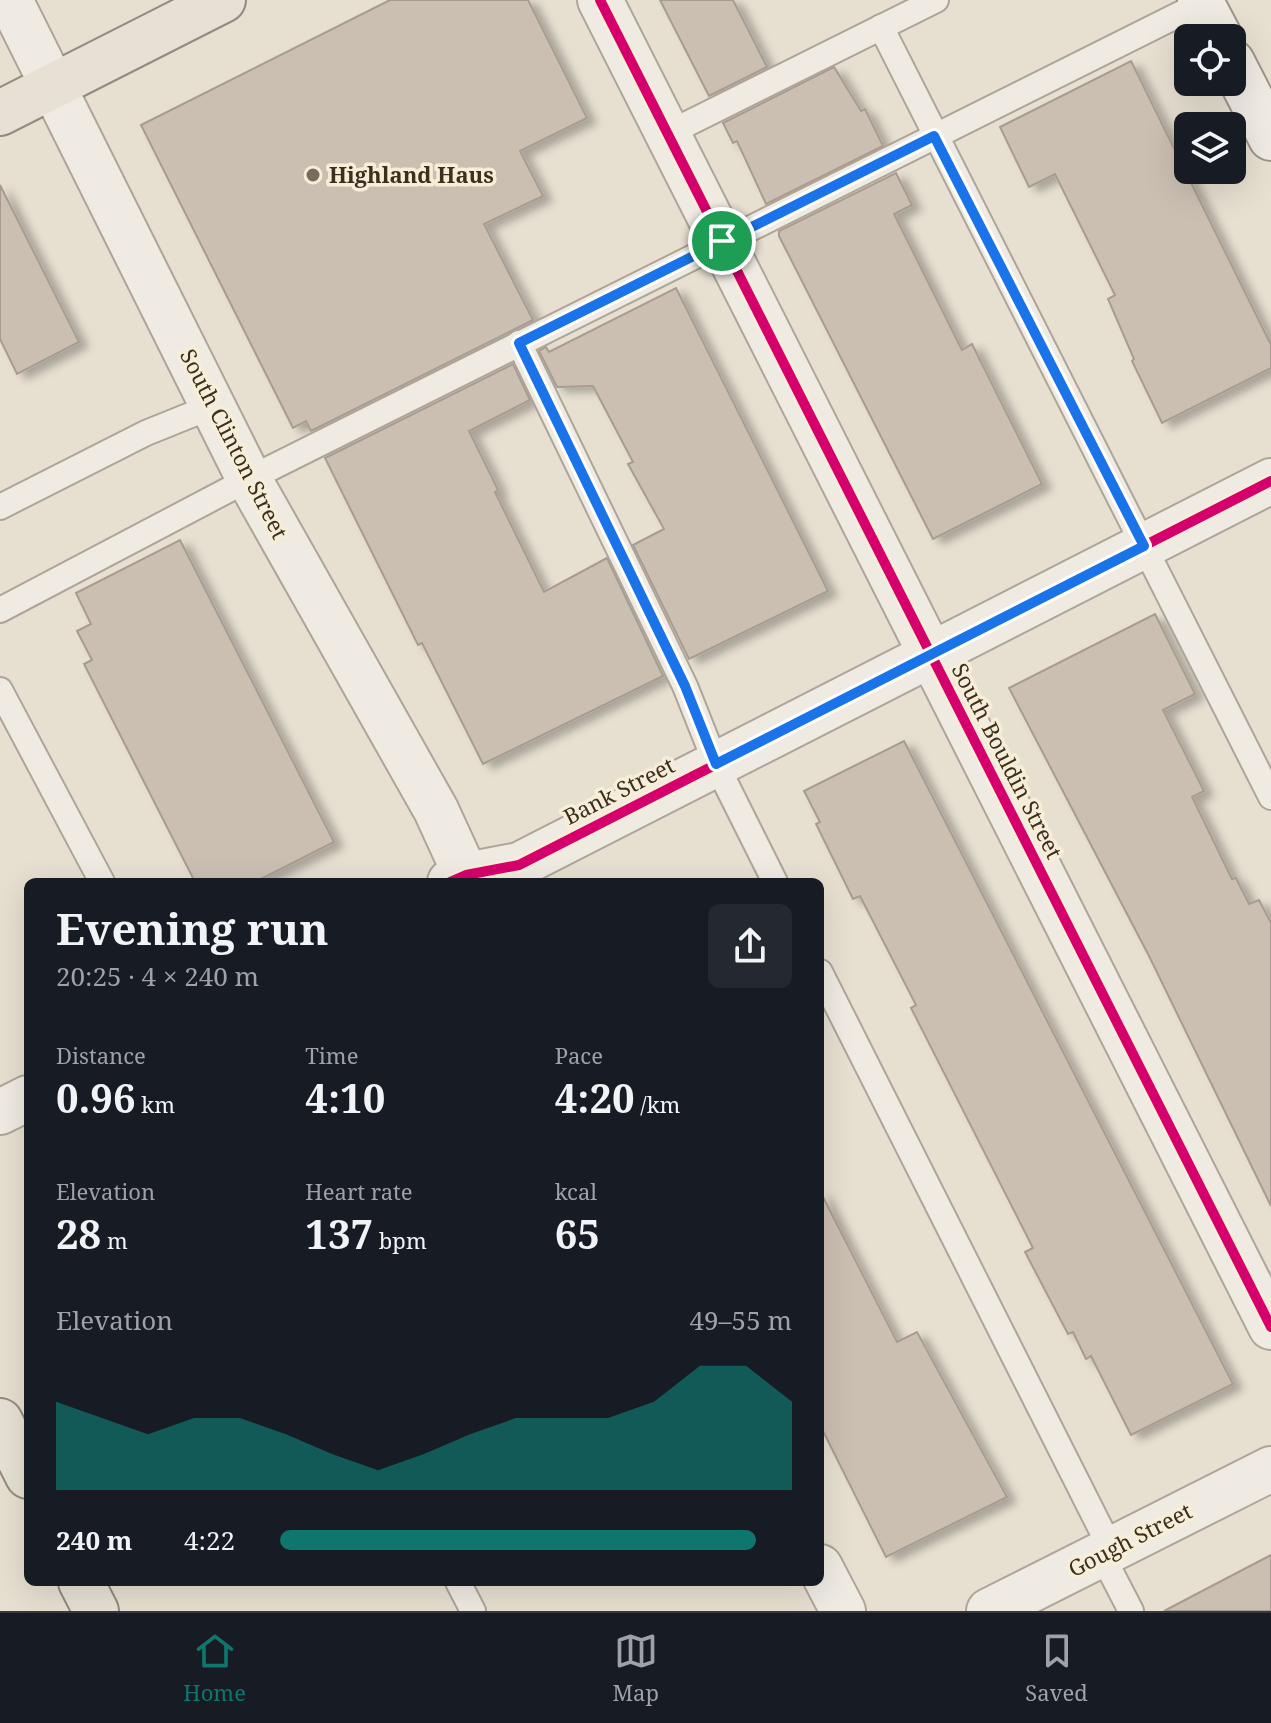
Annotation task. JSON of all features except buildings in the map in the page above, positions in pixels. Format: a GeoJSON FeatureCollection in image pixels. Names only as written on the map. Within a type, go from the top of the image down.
{"type":"FeatureCollection","features":[{"type":"Feature","properties":{"kind":"main road"},"geometry":{"type":"LineString","coordinates":[[0,113],[223,0]]}},
{"type":"Feature","properties":{"kind":"main road"},"geometry":{"type":"LineString","coordinates":[[0,1421],[24,1468]]}},
{"type":"Feature","properties":{"kind":"main road"},"geometry":{"type":"LineString","coordinates":[[83,1586],[96,1611]]}},
{"type":"Feature","properties":{"kind":"street","name":"South Clinton Street"},"geometry":{"type":"LineString","coordinates":[[10,0],[249,479],[436,810],[461,878]]}},
{"type":"Feature","properties":{"kind":"street","name":"South Bouldin Street"},"geometry":{"type":"LineString","coordinates":[[600,0],[1271,1327]]}},
{"type":"Feature","properties":{"kind":"street"},"geometry":{"type":"LineString","coordinates":[[1246,89],[1271,138]]}},
{"type":"Feature","properties":{"kind":"street","name":"Bank Street"},"geometry":{"type":"LineString","coordinates":[[470,878],[519,865],[1271,481]]}},
{"type":"Feature","properties":{"kind":"street"},"geometry":{"type":"LineString","coordinates":[[0,1112],[24,1100]]}},
{"type":"Feature","properties":{"kind":"street","name":"Gough Street"},"geometry":{"type":"LineString","coordinates":[[989,1611],[1271,1469]]}},
{"type":"Feature","properties":{"kind":"street"},"geometry":{"type":"LineString","coordinates":[[824,1575],[843,1611]]}},
{"type":"Feature","properties":{"kind":"lane"},"geometry":{"type":"LineString","coordinates":[[667,134],[936,0]]}},
{"type":"Feature","properties":{"kind":"lane"},"geometry":{"type":"LineString","coordinates":[[0,610],[249,479],[934,136],[1207,14]]}},
{"type":"Feature","properties":{"kind":"lane"},"geometry":{"type":"LineString","coordinates":[[881,27],[1271,797]]}},
{"type":"Feature","properties":{"kind":"lane"},"geometry":{"type":"LineString","coordinates":[[519,343],[685,686],[716,764],[773,878]]}},
{"type":"Feature","properties":{"kind":"lane"},"geometry":{"type":"LineString","coordinates":[[0,507],[146,433],[213,406]]}},
{"type":"Feature","properties":{"kind":"lane"},"geometry":{"type":"LineString","coordinates":[[0,690],[100,878]]}},
{"type":"Feature","properties":{"kind":"lane"},"geometry":{"type":"LineString","coordinates":[[824,980],[1107,1552],[1131,1611]]}},
{"type":"Feature","properties":{"kind":"lane"},"geometry":{"type":"LineString","coordinates":[[460,1586],[473,1611]]}},
{"type":"Feature","properties":{"kind":"cycle path"},"geometry":{"type":"LineString","coordinates":[[600,0],[1271,1327]]}},
{"type":"Feature","properties":{"kind":"cycle path"},"geometry":{"type":"LineString","coordinates":[[459,878],[519,865],[1271,481]]}},
{"type":"Feature","properties":{"kind":"place","name":"Highland Haus"},"geometry":{"type":"Point","coordinates":[313,175]}},
{"type":"Feature","properties":{"kind":"route"},"geometry":{"type":"LineString","coordinates":[[934,136],[1144,546],[716,764],[685,686],[519,343],[722,241],[934,136]]}}]}
